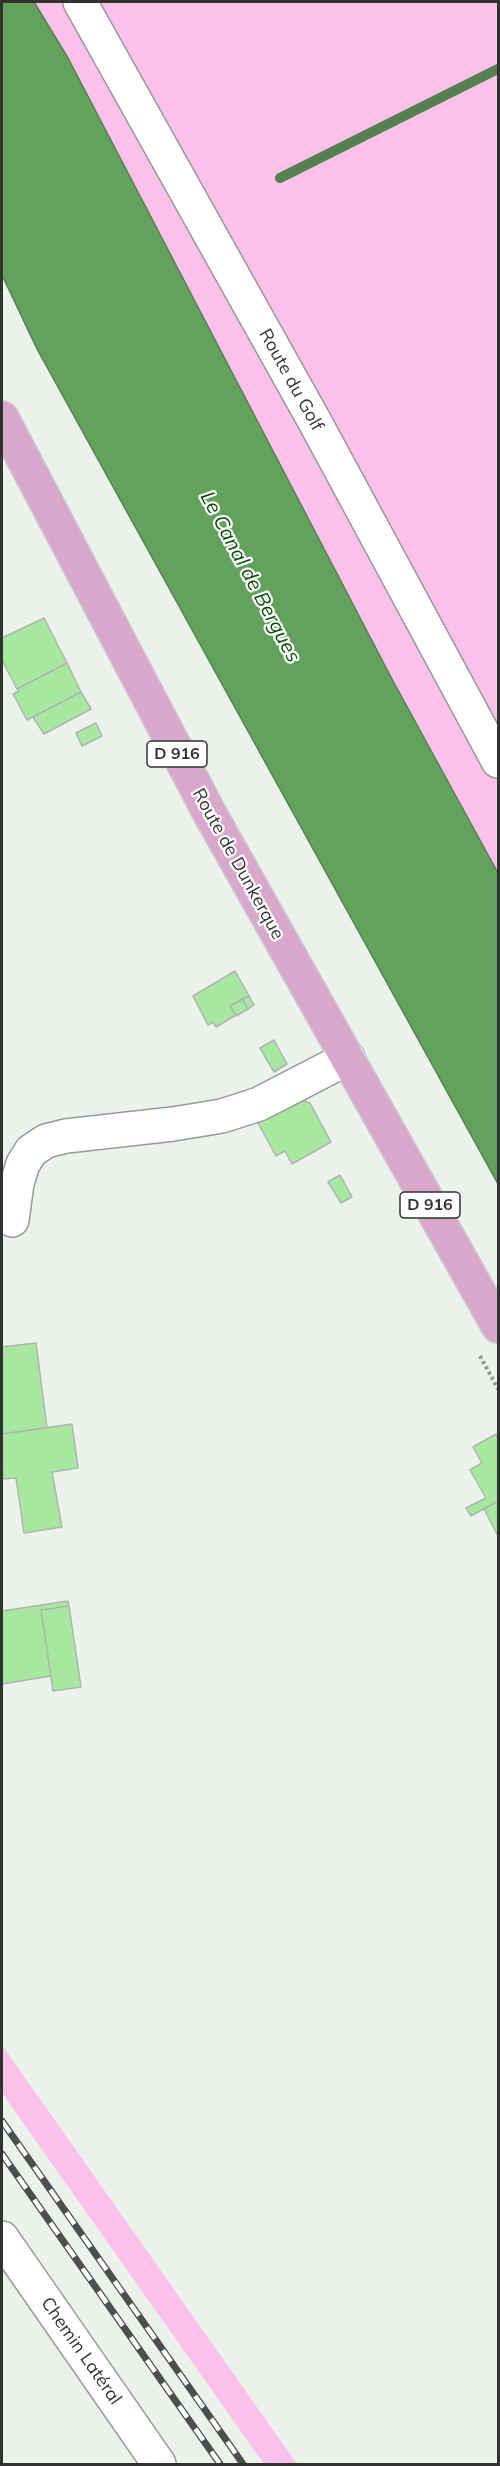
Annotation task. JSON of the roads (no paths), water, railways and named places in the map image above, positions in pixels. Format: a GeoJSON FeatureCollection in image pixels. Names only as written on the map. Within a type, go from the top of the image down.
{"type":"FeatureCollection","features":[{"type":"Feature","properties":{"kind":"main road","name":"Route de Dunkerque"},"geometry":{"type":"LineString","coordinates":[[2,418],[176,752],[355,1071]]}},
{"type":"Feature","properties":{"kind":"main road","name":"D 916"},"geometry":{"type":"LineString","coordinates":[[355,1071],[498,1326]]}},
{"type":"Feature","properties":{"kind":"street","name":"Route du Golf"},"geometry":{"type":"LineString","coordinates":[[80,2],[315,422],[498,760]]}},
{"type":"Feature","properties":{"kind":"street"},"geometry":{"type":"LineString","coordinates":[[12,1220],[16,1189],[23,1164],[31,1151],[46,1141],[77,1134],[173,1124],[235,1112],[355,1071]]}},
{"type":"Feature","properties":{"kind":"street","name":"Chemin Latéral"},"geometry":{"type":"LineString","coordinates":[[2,2238],[159,2464]]}},
{"type":"Feature","properties":{"kind":"water","name":"Le Canal de Bergues"},"geometry":{"type":"Polygon","coordinates":[[[2,2],[34,2],[68,58],[393,681],[498,873],[498,1184],[37,349],[2,275],[2,2]]]}},
{"type":"Feature","properties":{"kind":"waterway"},"geometry":{"type":"LineString","coordinates":[[280,178],[498,69]]}},
{"type":"Feature","properties":{"kind":"railway"},"geometry":{"type":"LineString","coordinates":[[2,2121],[243,2464]]}},
{"type":"Feature","properties":{"kind":"railway"},"geometry":{"type":"LineString","coordinates":[[2,2154],[220,2464]]}}]}
